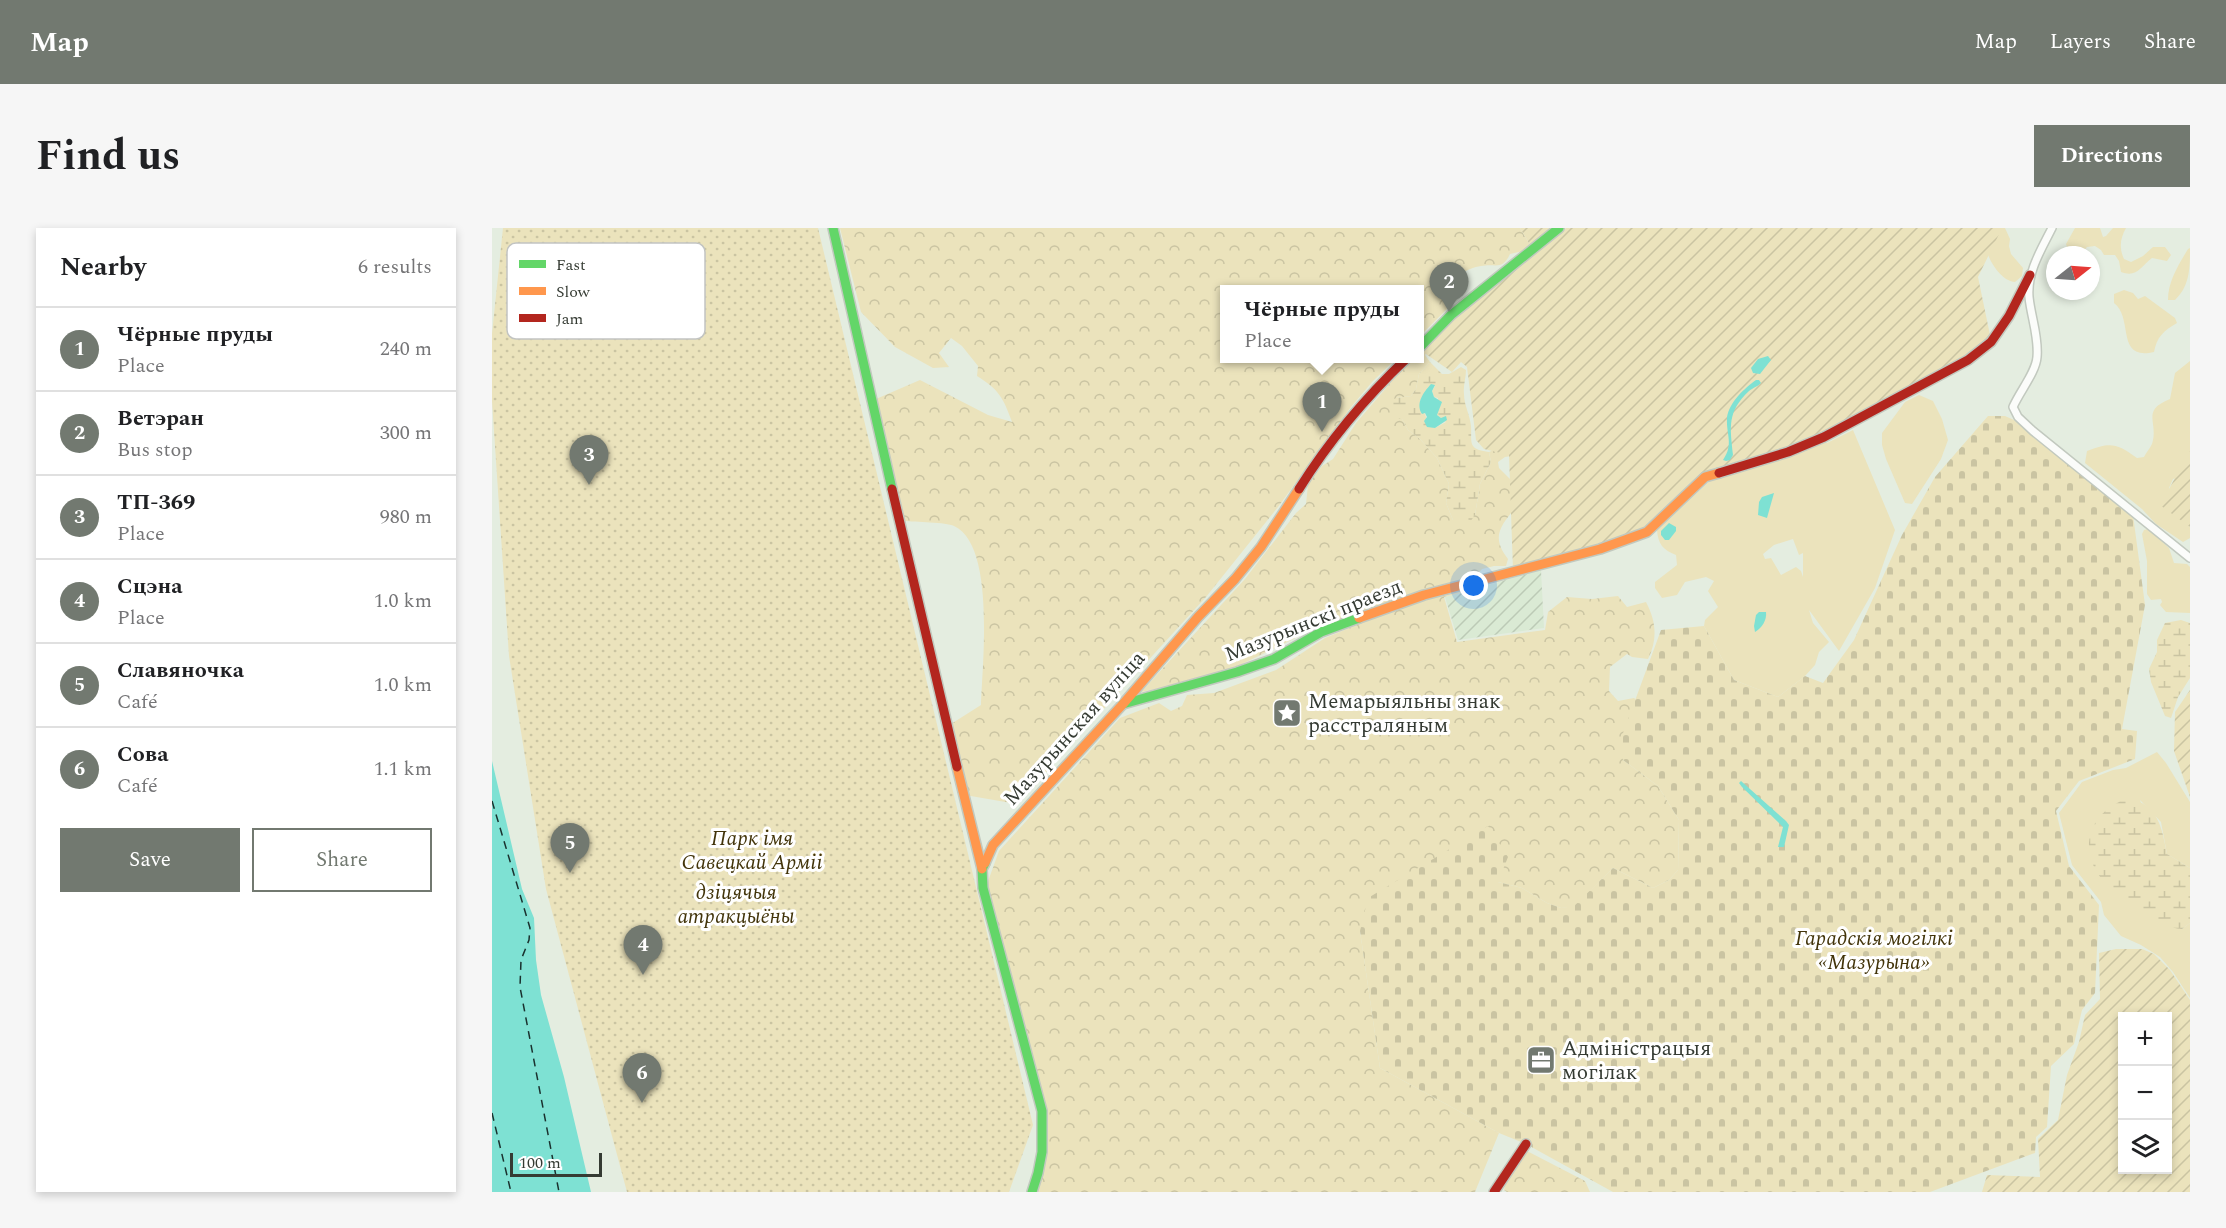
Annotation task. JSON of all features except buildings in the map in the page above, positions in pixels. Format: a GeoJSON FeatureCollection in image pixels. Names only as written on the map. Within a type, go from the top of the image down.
{"type":"FeatureCollection","features":[{"type":"Feature","properties":{"kind":"street"},"geometry":{"type":"LineString","coordinates":[[833,228],[917,601],[975,838],[982,869],[983,888],[1042,1111],[1044,1137],[1032,1192]]}},
{"type":"Feature","properties":{"kind":"street"},"geometry":{"type":"LineString","coordinates":[[1424,342],[1451,315],[1559,228]]}},
{"type":"Feature","properties":{"kind":"street"},"geometry":{"type":"LineString","coordinates":[[2052,228],[2030,275],[2029,296],[2037,347],[2035,368],[2020,390],[2013,406],[2018,417],[2189,557]]}},
{"type":"Feature","properties":{"kind":"street","name":"Мазурынскі праезд"},"geometry":{"type":"LineString","coordinates":[[1123,704],[1238,672],[1274,659],[1321,632],[1424,595],[1600,549],[1647,532],[1705,477],[1788,452],[1824,437],[1968,360],[1991,342],[2009,316],[2030,275]]}},
{"type":"Feature","properties":{"kind":"street","name":"Мазурынская вуліца"},"geometry":{"type":"LineString","coordinates":[[982,869],[993,845],[1123,704],[1197,617],[1235,579],[1261,547],[1308,474],[1357,410],[1402,363]]}},
{"type":"Feature","properties":{"kind":"street"},"geometry":{"type":"LineString","coordinates":[[975,838],[993,845]]}},
{"type":"Feature","properties":{"kind":"street"},"geometry":{"type":"LineString","coordinates":[[1494,1192],[1526,1144]]}},
{"type":"Feature","properties":{"kind":"shaded area"},"geometry":{"type":"Polygon","coordinates":[[[1541,570],[1544,628],[1458,640],[1445,597],[1541,570]]]}},
{"type":"Feature","properties":{"kind":"green space","name":"Парк імя Савецкай Арміі"},"geometry":{"type":"Polygon","coordinates":[[[503,228],[818,228],[1033,1125],[1009,1192],[627,1192],[546,889],[509,656],[492,401],[492,334],[503,228]]]}},
{"type":"Feature","properties":{"kind":"green space"},"geometry":{"type":"Polygon","coordinates":[[[840,228],[1520,228],[1530,245],[1523,251],[1510,254],[1504,263],[1478,266],[1462,273],[1457,283],[1460,290],[1456,300],[1424,332],[1424,285],[1220,285],[1220,363],[1392,363],[1351,407],[1278,507],[1206,597],[1017,804],[965,795],[951,724],[981,705],[984,608],[976,556],[967,538],[954,526],[904,521],[876,399],[920,380],[988,415],[1012,422],[999,395],[977,376],[978,366],[962,346],[951,338],[939,353],[949,367],[933,368],[895,347],[861,312],[840,228]]]}},
{"type":"Feature","properties":{"kind":"green space"},"geometry":{"type":"Polygon","coordinates":[[[1520,228],[1552,228],[1530,245],[1520,228]]]}},
{"type":"Feature","properties":{"kind":"green space"},"geometry":{"type":"Polygon","coordinates":[[[1566,228],[2002,228],[1978,277],[1990,335],[1966,355],[1881,405],[1787,450],[1705,476],[1647,531],[1513,570],[1509,455],[1484,449],[1476,440],[1467,367],[1461,362],[1452,372],[1424,353],[1424,346],[1468,307],[1566,228]]]}},
{"type":"Feature","properties":{"kind":"green space"},"geometry":{"type":"Polygon","coordinates":[[[1984,228],[2005,228],[2010,239],[2011,254],[2023,268],[2022,276],[2015,282],[2001,275],[1991,262],[1985,246],[1984,228]]]}},
{"type":"Feature","properties":{"kind":"green space"},"geometry":{"type":"Polygon","coordinates":[[[2075,228],[2100,228],[2103,237],[2113,228],[2126,228],[2121,240],[2124,259],[2131,262],[2143,256],[2153,247],[2165,247],[2171,255],[2167,261],[2152,258],[2138,271],[2131,274],[2121,272],[2115,255],[2104,255],[2100,246],[2067,246],[2075,228]]]}},
{"type":"Feature","properties":{"kind":"green space"},"geometry":{"type":"Polygon","coordinates":[[[2190,248],[2189,269],[2184,289],[2175,300],[2168,300],[2174,274],[2190,248]]]}},
{"type":"Feature","properties":{"kind":"green space"},"geometry":{"type":"Polygon","coordinates":[[[2124,290],[2133,293],[2138,299],[2145,296],[2175,318],[2177,323],[2161,335],[2154,352],[2142,353],[2134,350],[2129,344],[2123,318],[2114,303],[2114,294],[2124,290]]]}},
{"type":"Feature","properties":{"kind":"green space"},"geometry":{"type":"Polygon","coordinates":[[[1431,346],[1425,355],[1430,362],[1419,374],[1416,389],[1411,396],[1396,398],[1402,419],[1408,430],[1420,439],[1437,458],[1449,484],[1446,503],[1453,520],[1475,515],[1480,484],[1491,462],[1489,452],[1505,445],[1511,456],[1498,462],[1499,468],[1511,480],[1515,508],[1505,521],[1499,538],[1508,559],[1506,566],[1482,569],[1475,577],[1457,584],[1320,626],[1240,665],[1196,681],[1141,692],[1245,579],[1296,513],[1306,504],[1308,485],[1322,466],[1333,459],[1356,423],[1408,363],[1424,363],[1424,348],[1431,346]]]}},
{"type":"Feature","properties":{"kind":"green space"},"geometry":{"type":"Polygon","coordinates":[[[2190,361],[2190,464],[2184,476],[2173,479],[2169,488],[2168,504],[2190,527],[2190,538],[2183,542],[2156,524],[2142,509],[2085,463],[2087,451],[2108,445],[2124,449],[2137,458],[2144,457],[2154,436],[2153,413],[2161,403],[2170,399],[2175,373],[2190,361]]]}},
{"type":"Feature","properties":{"kind":"green space"},"geometry":{"type":"Polygon","coordinates":[[[1430,362],[1442,374],[1449,374],[1461,367],[1466,370],[1464,398],[1470,422],[1471,441],[1477,449],[1489,452],[1491,462],[1480,484],[1475,515],[1470,522],[1453,520],[1446,503],[1449,484],[1437,458],[1420,439],[1408,430],[1402,419],[1394,418],[1390,409],[1390,402],[1396,398],[1411,396],[1416,389],[1419,374],[1430,362]],[[1435,386],[1428,388],[1420,401],[1429,425],[1435,428],[1446,422],[1437,415],[1438,398],[1434,397],[1432,391],[1435,386]]]}},
{"type":"Feature","properties":{"kind":"green space"},"geometry":{"type":"Polygon","coordinates":[[[1919,395],[1933,401],[1942,419],[1948,440],[1941,459],[1912,504],[1905,503],[1886,459],[1882,445],[1882,433],[1905,402],[1919,395]]]}},
{"type":"Feature","properties":{"kind":"green space","name":"Гарадскія могілкі «Мазурына»"},"geometry":{"type":"Polygon","coordinates":[[[1988,416],[2005,416],[2014,420],[2133,515],[2145,605],[2122,729],[2137,731],[2135,759],[2079,781],[2056,811],[2069,866],[2099,905],[2095,993],[2082,1010],[2074,1044],[2051,1066],[2047,1127],[2036,1137],[2035,1153],[1930,1192],[1613,1192],[1380,1068],[1360,931],[1368,898],[1488,826],[1508,857],[1498,882],[1522,888],[1547,903],[1561,908],[1574,906],[1613,868],[1653,888],[1669,880],[1678,870],[1679,820],[1658,786],[1623,760],[1619,744],[1661,630],[1704,626],[1734,680],[1778,697],[1805,676],[1823,683],[1854,640],[1902,535],[1935,477],[1988,416]]]}},
{"type":"Feature","properties":{"kind":"green space"},"geometry":{"type":"Polygon","coordinates":[[[1853,430],[1895,530],[1875,588],[1839,651],[1809,610],[1813,623],[1829,642],[1819,652],[1815,665],[1805,676],[1778,697],[1734,680],[1704,626],[1705,620],[1718,607],[1708,591],[1714,581],[1706,577],[1685,582],[1677,595],[1662,598],[1655,588],[1655,582],[1677,565],[1676,555],[1662,546],[1657,530],[1713,478],[1822,441],[1827,443],[1853,430]],[[1793,539],[1774,545],[1763,554],[1765,559],[1771,558],[1781,575],[1796,567],[1801,571],[1803,577],[1803,553],[1799,555],[1793,539]]]}},
{"type":"Feature","properties":{"kind":"green space"},"geometry":{"type":"Polygon","coordinates":[[[2190,451],[2190,527],[2160,505],[2190,451]]]}},
{"type":"Feature","properties":{"kind":"green space"},"geometry":{"type":"Polygon","coordinates":[[[2148,529],[2169,548],[2174,563],[2187,564],[2190,567],[2190,613],[2166,612],[2160,605],[2161,599],[2151,600],[2147,594],[2147,561],[2142,534],[2148,529]]]}},
{"type":"Feature","properties":{"kind":"green space"},"geometry":{"type":"Polygon","coordinates":[[[1468,586],[1465,592],[1444,597],[1457,642],[1545,630],[1548,612],[1567,597],[1592,599],[1618,596],[1627,607],[1646,602],[1655,630],[1651,652],[1648,659],[1627,654],[1610,667],[1609,691],[1618,701],[1634,698],[1640,703],[1623,760],[1658,786],[1679,820],[1678,870],[1669,880],[1653,888],[1613,868],[1574,907],[1561,908],[1547,903],[1522,888],[1498,882],[1360,931],[1380,1068],[1499,1133],[1475,1192],[1037,1192],[1046,1151],[1045,1110],[987,884],[999,851],[1120,718],[1159,703],[1171,711],[1182,706],[1187,695],[1214,693],[1276,670],[1325,638],[1425,597],[1468,586]]]}},
{"type":"Feature","properties":{"kind":"green space"},"geometry":{"type":"Polygon","coordinates":[[[2181,620],[2190,623],[2190,678],[2178,697],[2171,718],[2165,716],[2151,682],[2149,669],[2157,652],[2157,640],[2165,623],[2181,620]]]}},
{"type":"Feature","properties":{"kind":"green space"},"geometry":{"type":"Polygon","coordinates":[[[2190,690],[2190,797],[2174,751],[2175,712],[2190,690]]]}},
{"type":"Feature","properties":{"kind":"green space"},"geometry":{"type":"Polygon","coordinates":[[[2157,752],[2190,802],[2190,868],[2167,854],[2161,822],[2140,800],[2182,929],[2190,923],[2190,998],[2160,957],[2121,936],[2104,915],[2101,902],[2072,865],[2059,813],[2082,782],[2113,770],[2126,768],[2157,752]]]}},
{"type":"Feature","properties":{"kind":"green space"},"geometry":{"type":"Polygon","coordinates":[[[2129,798],[2139,801],[2153,812],[2161,827],[2167,854],[2190,868],[2190,923],[2182,929],[2166,926],[2128,903],[2103,881],[2092,861],[2089,849],[2093,827],[2107,810],[2129,798]]]}},
{"type":"Feature","properties":{"kind":"green space"},"geometry":{"type":"Polygon","coordinates":[[[2116,949],[2142,949],[2154,954],[2170,970],[2190,1000],[2190,1192],[1982,1192],[1987,1175],[2040,1177],[2038,1139],[2058,1120],[2067,1075],[2079,1042],[2085,1015],[2100,999],[2099,953],[2116,949]]]}},
{"type":"Feature","properties":{"kind":"green space"},"geometry":{"type":"Polygon","coordinates":[[[1527,1151],[1585,1181],[1590,1192],[1507,1192],[1504,1190],[1505,1186],[1527,1151]]]}},
{"type":"Feature","properties":{"kind":"water"},"geometry":{"type":"Polygon","coordinates":[[[1768,356],[1771,360],[1760,374],[1753,373],[1751,368],[1758,359],[1768,356]]]}},
{"type":"Feature","properties":{"kind":"water"},"geometry":{"type":"Polygon","coordinates":[[[1756,380],[1761,383],[1749,391],[1733,413],[1731,428],[1733,455],[1730,460],[1723,460],[1729,444],[1728,412],[1738,396],[1756,380]]]}},
{"type":"Feature","properties":{"kind":"water"},"geometry":{"type":"Polygon","coordinates":[[[1431,384],[1435,385],[1432,391],[1434,397],[1442,402],[1437,415],[1441,418],[1446,416],[1447,420],[1435,428],[1427,427],[1424,421],[1427,417],[1425,413],[1422,414],[1419,406],[1423,394],[1431,384]]]}},
{"type":"Feature","properties":{"kind":"water"},"geometry":{"type":"Polygon","coordinates":[[[1774,493],[1767,518],[1758,515],[1759,502],[1762,497],[1774,493]]]}},
{"type":"Feature","properties":{"kind":"water"},"geometry":{"type":"Polygon","coordinates":[[[1669,523],[1676,527],[1676,531],[1669,540],[1665,540],[1661,531],[1669,523]]]}},
{"type":"Feature","properties":{"kind":"water"},"geometry":{"type":"Polygon","coordinates":[[[1759,612],[1766,612],[1766,618],[1755,632],[1756,615],[1759,612]]]}},
{"type":"Feature","properties":{"kind":"water"},"geometry":{"type":"Polygon","coordinates":[[[492,761],[522,889],[534,918],[536,960],[541,995],[564,1077],[591,1192],[492,1192],[492,761]]]}},
{"type":"Feature","properties":{"kind":"water"},"geometry":{"type":"Polygon","coordinates":[[[1741,781],[1789,825],[1784,847],[1778,847],[1783,827],[1742,787],[1739,783],[1741,781]]]}},
{"type":"Feature","properties":{"kind":"ferry route"},"geometry":{"type":"LineString","coordinates":[[492,801],[530,928],[529,940],[521,960],[520,987],[559,1192]]}},
{"type":"Feature","properties":{"kind":"ferry route"},"geometry":{"type":"LineString","coordinates":[[492,1113],[511,1192]]}},
{"type":"Feature","properties":{"kind":"traffic: fast"},"geometry":{"type":"LineString","coordinates":[[833,228],[892,489]]}},
{"type":"Feature","properties":{"kind":"traffic: fast"},"geometry":{"type":"LineString","coordinates":[[1424,343],[1451,315],[1559,228]]}},
{"type":"Feature","properties":{"kind":"traffic: fast"},"geometry":{"type":"LineString","coordinates":[[1123,704],[1237,672],[1274,659],[1321,632],[1359,618]]}},
{"type":"Feature","properties":{"kind":"traffic: fast"},"geometry":{"type":"LineString","coordinates":[[985,863],[982,869],[983,888],[1042,1111],[1042,1152],[1032,1192]]}},
{"type":"Feature","properties":{"kind":"traffic: slow"},"geometry":{"type":"LineString","coordinates":[[1359,618],[1424,595],[1600,549],[1647,532],[1705,477],[1719,473]]}},
{"type":"Feature","properties":{"kind":"traffic: slow"},"geometry":{"type":"LineString","coordinates":[[985,863],[993,845],[1235,579],[1261,547],[1299,489]]}},
{"type":"Feature","properties":{"kind":"traffic: slow"},"geometry":{"type":"LineString","coordinates":[[957,767],[982,869]]}},
{"type":"Feature","properties":{"kind":"traffic: jam"},"geometry":{"type":"LineString","coordinates":[[1719,473],[1788,452],[1824,437],[1968,360],[1991,342],[2009,316],[2030,275]]}},
{"type":"Feature","properties":{"kind":"traffic: jam"},"geometry":{"type":"LineString","coordinates":[[1299,489],[1349,420],[1402,363]]}},
{"type":"Feature","properties":{"kind":"traffic: jam"},"geometry":{"type":"LineString","coordinates":[[892,489],[957,767]]}},
{"type":"Feature","properties":{"kind":"traffic: jam"},"geometry":{"type":"LineString","coordinates":[[1494,1192],[1526,1144]]}},
{"type":"Feature","properties":{"kind":"place","name":"Ветэран"},"geometry":{"type":"Point","coordinates":[1449,312]}},
{"type":"Feature","properties":{"kind":"place","name":"Чёрные пруды"},"geometry":{"type":"Point","coordinates":[1322,432]}},
{"type":"Feature","properties":{"kind":"place","name":"ТП-369"},"geometry":{"type":"Point","coordinates":[589,485]}},
{"type":"Feature","properties":{"kind":"place","name":"Мемарыяльны знак расстраляным"},"geometry":{"type":"Point","coordinates":[1287,713]}},
{"type":"Feature","properties":{"kind":"place","name":"Славяночка"},"geometry":{"type":"Point","coordinates":[570,873]}},
{"type":"Feature","properties":{"kind":"place","name":"Сцэна"},"geometry":{"type":"Point","coordinates":[643,975]}},
{"type":"Feature","properties":{"kind":"place","name":"Адміністрацыя могілак"},"geometry":{"type":"Point","coordinates":[1541,1060]}},
{"type":"Feature","properties":{"kind":"place","name":"Сова"},"geometry":{"type":"Point","coordinates":[642,1103]}},
{"type":"Feature","properties":{"kind":"park label","name":"дзіцячыя атракцыёны"},"geometry":{"type":"Point","coordinates":[736,904]}}]}
